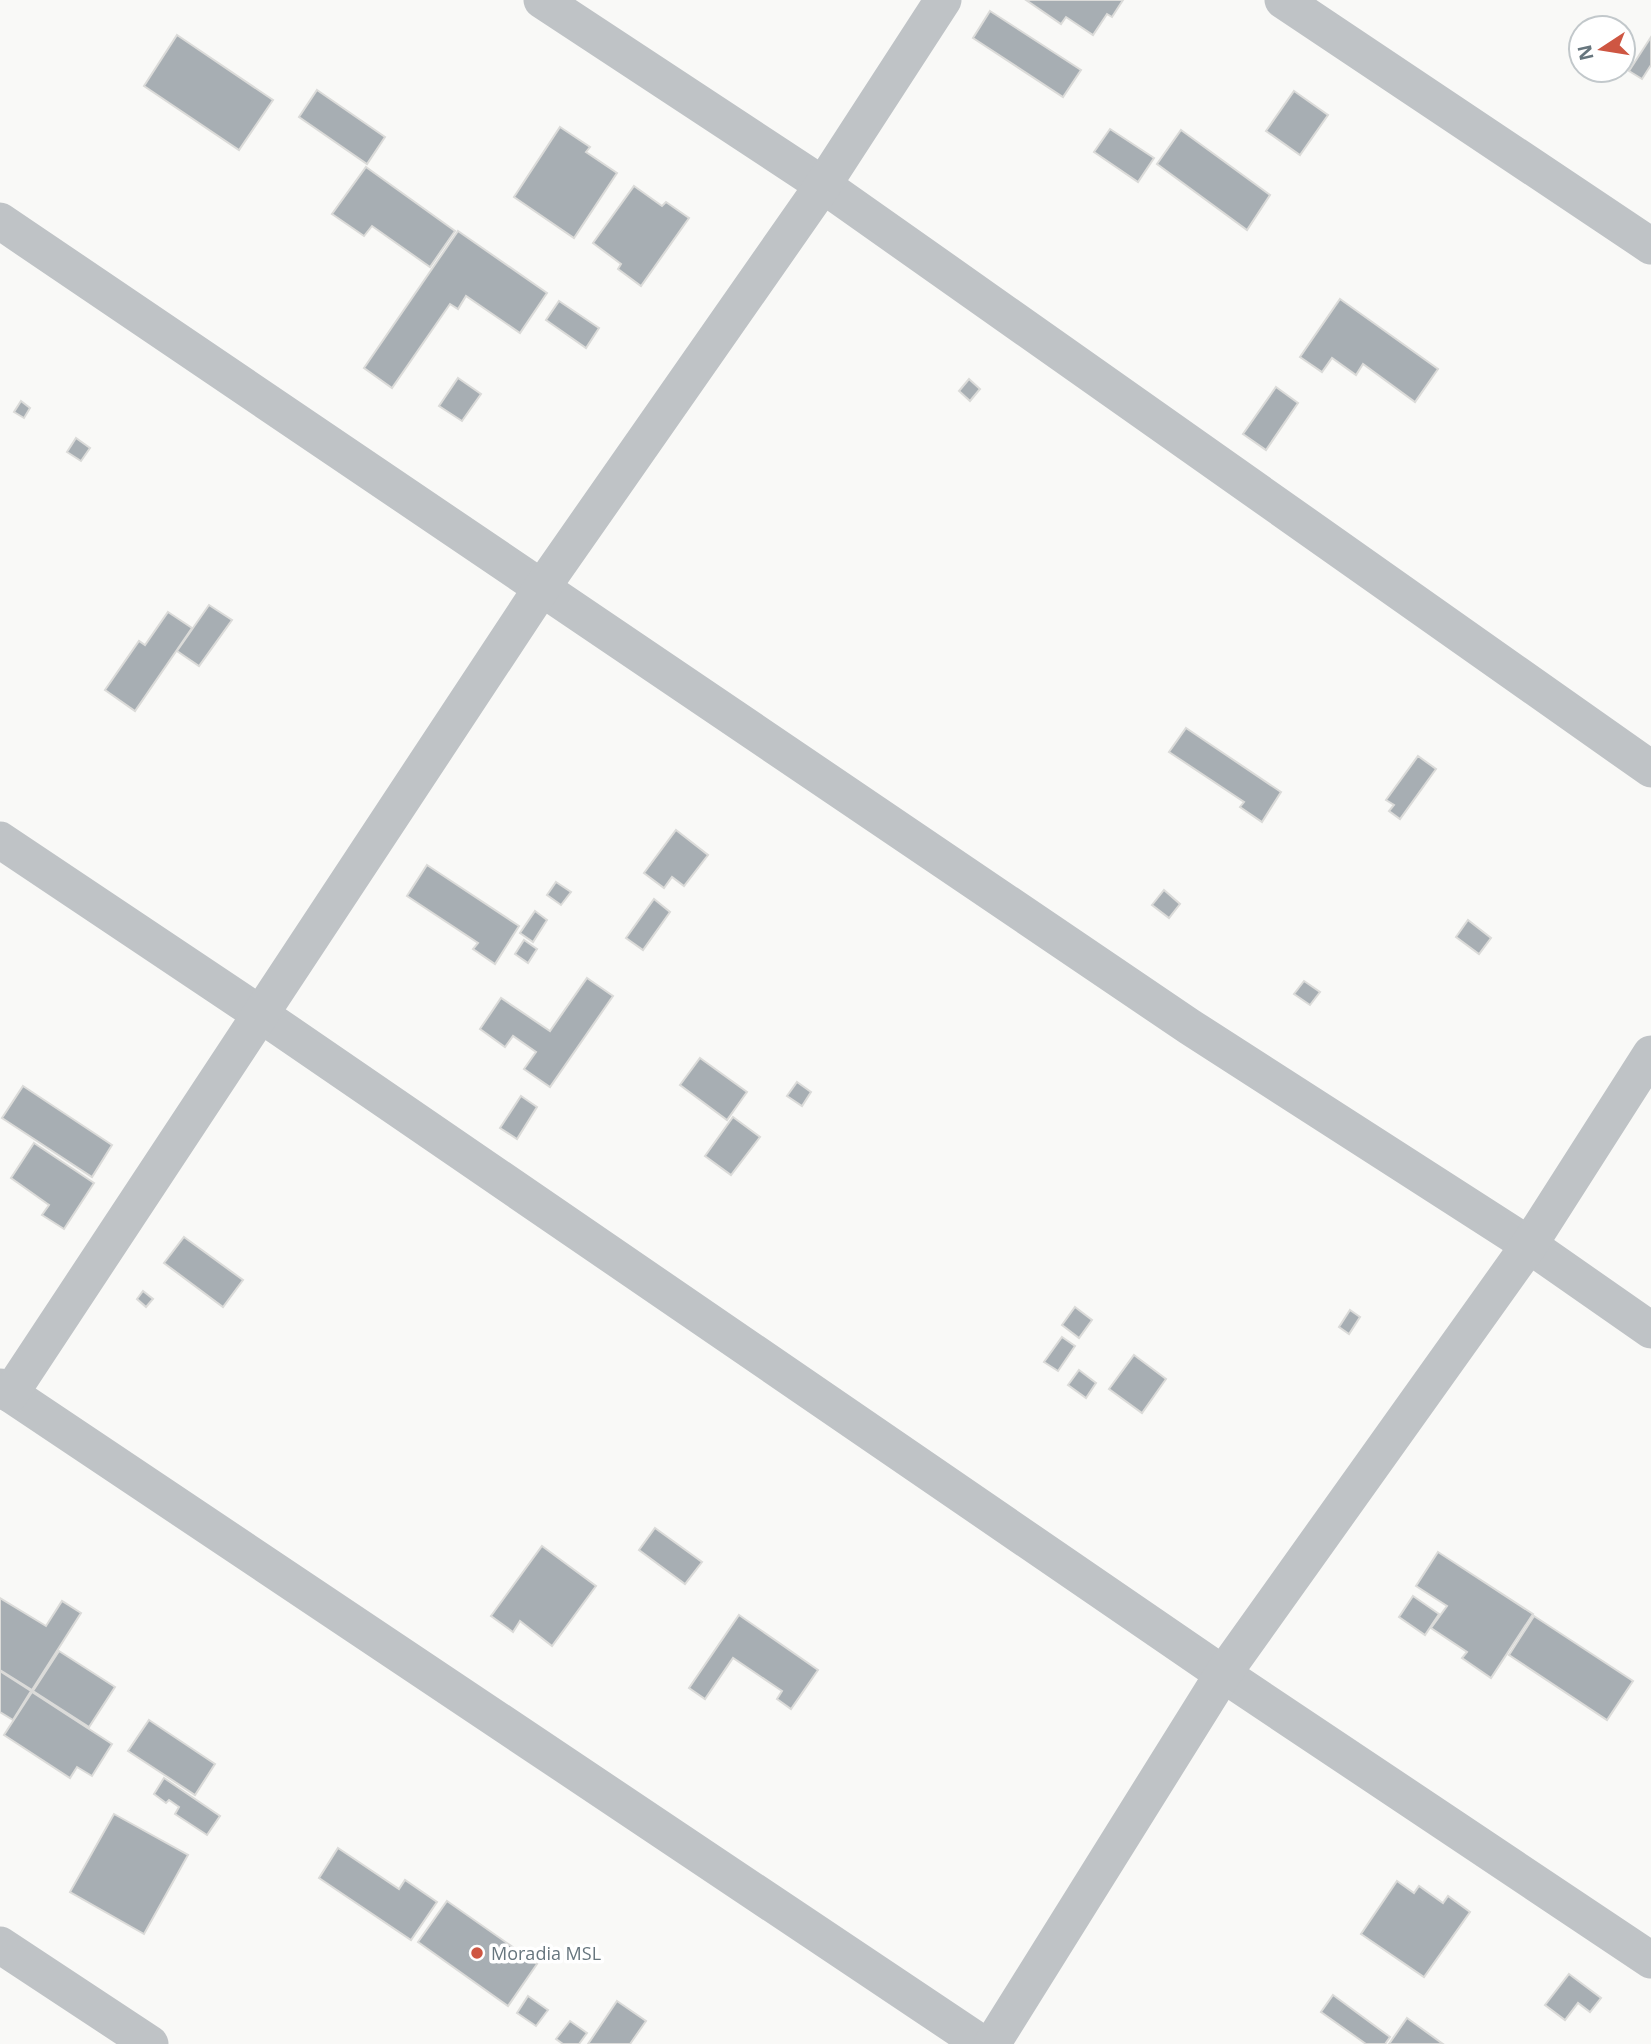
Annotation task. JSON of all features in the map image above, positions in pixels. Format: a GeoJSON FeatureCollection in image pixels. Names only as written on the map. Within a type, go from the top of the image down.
{"type":"FeatureCollection","features":[{"type":"Feature","properties":{"kind":"street"},"geometry":{"type":"LineString","coordinates":[[542,0],[823,185],[1651,769]]}},
{"type":"Feature","properties":{"kind":"street"},"geometry":{"type":"LineString","coordinates":[[943,0],[823,185],[541,589],[260,1014],[5,1391],[982,2044]]}},
{"type":"Feature","properties":{"kind":"street"},"geometry":{"type":"LineString","coordinates":[[1283,0],[1651,246]]}},
{"type":"Feature","properties":{"kind":"street"},"geometry":{"type":"LineString","coordinates":[[0,221],[1190,1027],[1529,1245],[1651,1330]]}},
{"type":"Feature","properties":{"kind":"street"},"geometry":{"type":"LineString","coordinates":[[0,840],[260,1014],[1223,1674],[1651,1960]]}},
{"type":"Feature","properties":{"kind":"street"},"geometry":{"type":"LineString","coordinates":[[992,2044],[1223,1674],[1529,1245],[1651,1054]]}},
{"type":"Feature","properties":{"kind":"street"},"geometry":{"type":"LineString","coordinates":[[0,1945],[150,2044]]}},
{"type":"Feature","properties":{"kind":"building"},"geometry":{"type":"Polygon","coordinates":[[[1026,0],[1123,0],[1112,17],[1107,14],[1093,35],[1066,17],[1061,24],[1026,0]]]}},
{"type":"Feature","properties":{"kind":"building"},"geometry":{"type":"Polygon","coordinates":[[[990,11],[1081,70],[1063,97],[973,38],[990,11]]]}},
{"type":"Feature","properties":{"kind":"building"},"geometry":{"type":"Polygon","coordinates":[[[177,35],[273,100],[239,150],[144,86],[177,35]]]}},
{"type":"Feature","properties":{"kind":"building"},"geometry":{"type":"Polygon","coordinates":[[[1651,37],[1651,65],[1642,79],[1637,76],[1637,59],[1651,37]]]}},
{"type":"Feature","properties":{"kind":"building"},"geometry":{"type":"Polygon","coordinates":[[[317,90],[385,137],[367,164],[299,117],[317,90]]]}},
{"type":"Feature","properties":{"kind":"building"},"geometry":{"type":"Polygon","coordinates":[[[1294,91],[1328,115],[1300,155],[1266,131],[1294,91]]]}},
{"type":"Feature","properties":{"kind":"building"},"geometry":{"type":"Polygon","coordinates":[[[560,127],[590,147],[586,152],[617,173],[574,238],[514,197],[560,127]]]}},
{"type":"Feature","properties":{"kind":"building"},"geometry":{"type":"Polygon","coordinates":[[[1110,129],[1154,158],[1138,182],[1094,152],[1110,129]]]}},
{"type":"Feature","properties":{"kind":"building"},"geometry":{"type":"Polygon","coordinates":[[[1181,130],[1270,195],[1247,230],[1157,164],[1181,130]]]}},
{"type":"Feature","properties":{"kind":"building"},"geometry":{"type":"Polygon","coordinates":[[[366,167],[455,231],[430,267],[372,226],[364,236],[332,214],[366,167]]]}},
{"type":"Feature","properties":{"kind":"building"},"geometry":{"type":"Polygon","coordinates":[[[634,186],[662,206],[666,202],[689,218],[641,286],[618,269],[621,264],[593,243],[634,186]]]}},
{"type":"Feature","properties":{"kind":"building"},"geometry":{"type":"Polygon","coordinates":[[[458,231],[547,293],[520,333],[466,296],[458,309],[450,304],[392,388],[364,368],[458,231]]]}},
{"type":"Feature","properties":{"kind":"building"},"geometry":{"type":"Polygon","coordinates":[[[1340,299],[1438,369],[1415,402],[1363,364],[1356,375],[1332,358],[1322,372],[1300,357],[1340,299]]]}},
{"type":"Feature","properties":{"kind":"building"},"geometry":{"type":"Polygon","coordinates":[[[559,301],[599,328],[586,348],[546,320],[559,301]]]}},
{"type":"Feature","properties":{"kind":"building"},"geometry":{"type":"Polygon","coordinates":[[[458,378],[481,394],[462,421],[439,406],[458,378]]]}},
{"type":"Feature","properties":{"kind":"building"},"geometry":{"type":"Polygon","coordinates":[[[969,379],[980,389],[970,401],[959,391],[969,379]]]}},
{"type":"Feature","properties":{"kind":"building"},"geometry":{"type":"Polygon","coordinates":[[[1276,387],[1298,403],[1266,450],[1243,434],[1276,387]]]}},
{"type":"Feature","properties":{"kind":"building"},"geometry":{"type":"Polygon","coordinates":[[[21,401],[30,408],[24,418],[14,412],[21,401]]]}},
{"type":"Feature","properties":{"kind":"building"},"geometry":{"type":"Polygon","coordinates":[[[76,438],[90,448],[81,461],[67,452],[76,438]]]}},
{"type":"Feature","properties":{"kind":"building"},"geometry":{"type":"Polygon","coordinates":[[[209,605],[232,620],[199,666],[177,651],[209,605]]]}},
{"type":"Feature","properties":{"kind":"building"},"geometry":{"type":"Polygon","coordinates":[[[168,612],[192,628],[135,711],[105,690],[139,641],[145,645],[168,612]]]}},
{"type":"Feature","properties":{"kind":"building"},"geometry":{"type":"Polygon","coordinates":[[[1186,728],[1281,792],[1262,822],[1240,807],[1244,802],[1169,752],[1186,728]]]}},
{"type":"Feature","properties":{"kind":"building"},"geometry":{"type":"Polygon","coordinates":[[[1418,756],[1436,769],[1400,819],[1389,811],[1394,805],[1386,800],[1418,756]]]}},
{"type":"Feature","properties":{"kind":"building"},"geometry":{"type":"Polygon","coordinates":[[[676,830],[708,855],[684,886],[672,877],[664,888],[644,873],[676,830]]]}},
{"type":"Feature","properties":{"kind":"building"},"geometry":{"type":"Polygon","coordinates":[[[427,865],[519,926],[495,964],[473,949],[478,943],[407,896],[427,865]]]}},
{"type":"Feature","properties":{"kind":"building"},"geometry":{"type":"Polygon","coordinates":[[[556,882],[571,892],[561,905],[547,895],[556,882]]]}},
{"type":"Feature","properties":{"kind":"building"},"geometry":{"type":"Polygon","coordinates":[[[1164,890],[1180,904],[1169,918],[1152,905],[1164,890]]]}},
{"type":"Feature","properties":{"kind":"building"},"geometry":{"type":"Polygon","coordinates":[[[654,899],[670,912],[643,950],[626,938],[654,899]]]}},
{"type":"Feature","properties":{"kind":"building"},"geometry":{"type":"Polygon","coordinates":[[[535,911],[547,920],[533,942],[520,933],[535,911]]]}},
{"type":"Feature","properties":{"kind":"building"},"geometry":{"type":"Polygon","coordinates":[[[1468,920],[1491,938],[1479,954],[1456,937],[1468,920]]]}},
{"type":"Feature","properties":{"kind":"building"},"geometry":{"type":"Polygon","coordinates":[[[524,940],[537,949],[528,963],[515,954],[524,940]]]}},
{"type":"Feature","properties":{"kind":"building"},"geometry":{"type":"Polygon","coordinates":[[[587,978],[613,996],[550,1087],[524,1069],[536,1052],[513,1036],[505,1047],[480,1029],[501,998],[550,1031],[587,978]]]}},
{"type":"Feature","properties":{"kind":"building"},"geometry":{"type":"Polygon","coordinates":[[[1304,981],[1320,992],[1310,1005],[1294,994],[1304,981]]]}},
{"type":"Feature","properties":{"kind":"building"},"geometry":{"type":"Polygon","coordinates":[[[700,1058],[747,1092],[727,1120],[680,1085],[700,1058]]]}},
{"type":"Feature","properties":{"kind":"building"},"geometry":{"type":"Polygon","coordinates":[[[797,1082],[811,1092],[802,1106],[787,1096],[797,1082]]]}},
{"type":"Feature","properties":{"kind":"building"},"geometry":{"type":"Polygon","coordinates":[[[23,1086],[112,1145],[92,1177],[2,1118],[23,1086]]]}},
{"type":"Feature","properties":{"kind":"building"},"geometry":{"type":"Polygon","coordinates":[[[521,1096],[537,1107],[517,1139],[500,1128],[521,1096]]]}},
{"type":"Feature","properties":{"kind":"building"},"geometry":{"type":"Polygon","coordinates":[[[733,1117],[760,1137],[731,1175],[705,1156],[733,1117]]]}},
{"type":"Feature","properties":{"kind":"building"},"geometry":{"type":"Polygon","coordinates":[[[34,1143],[94,1183],[64,1229],[42,1215],[49,1205],[11,1178],[34,1143]]]}},
{"type":"Feature","properties":{"kind":"building"},"geometry":{"type":"Polygon","coordinates":[[[184,1237],[243,1280],[223,1307],[164,1263],[184,1237]]]}},
{"type":"Feature","properties":{"kind":"building"},"geometry":{"type":"Polygon","coordinates":[[[143,1291],[153,1299],[146,1307],[137,1299],[143,1291]]]}},
{"type":"Feature","properties":{"kind":"building"},"geometry":{"type":"Polygon","coordinates":[[[1075,1307],[1092,1320],[1079,1338],[1062,1325],[1075,1307]]]}},
{"type":"Feature","properties":{"kind":"building"},"geometry":{"type":"Polygon","coordinates":[[[1350,1310],[1360,1317],[1349,1334],[1339,1327],[1350,1310]]]}},
{"type":"Feature","properties":{"kind":"building"},"geometry":{"type":"Polygon","coordinates":[[[1062,1337],[1075,1346],[1058,1371],[1044,1362],[1062,1337]]]}},
{"type":"Feature","properties":{"kind":"building"},"geometry":{"type":"Polygon","coordinates":[[[1134,1355],[1166,1379],[1142,1413],[1109,1389],[1134,1355]]]}},
{"type":"Feature","properties":{"kind":"building"},"geometry":{"type":"Polygon","coordinates":[[[1079,1370],[1096,1383],[1086,1398],[1068,1385],[1079,1370]]]}},
{"type":"Feature","properties":{"kind":"building"},"geometry":{"type":"Polygon","coordinates":[[[655,1528],[702,1562],[685,1584],[639,1550],[655,1528]]]}},
{"type":"Feature","properties":{"kind":"building"},"geometry":{"type":"Polygon","coordinates":[[[542,1546],[596,1586],[552,1646],[520,1621],[513,1632],[491,1616],[542,1546]]]}},
{"type":"Feature","properties":{"kind":"building"},"geometry":{"type":"Polygon","coordinates":[[[1438,1552],[1533,1614],[1491,1678],[1462,1658],[1467,1652],[1431,1628],[1447,1606],[1416,1586],[1438,1552]]]}},
{"type":"Feature","properties":{"kind":"building"},"geometry":{"type":"Polygon","coordinates":[[[1413,1596],[1439,1614],[1425,1635],[1399,1617],[1413,1596]]]}},
{"type":"Feature","properties":{"kind":"building"},"geometry":{"type":"Polygon","coordinates":[[[0,1598],[46,1626],[62,1601],[81,1613],[32,1690],[0,1670],[0,1598]]]}},
{"type":"Feature","properties":{"kind":"building"},"geometry":{"type":"Polygon","coordinates":[[[739,1615],[818,1670],[791,1709],[777,1699],[782,1691],[733,1658],[705,1699],[689,1688],[739,1615]]]}},
{"type":"Feature","properties":{"kind":"building"},"geometry":{"type":"Polygon","coordinates":[[[1534,1616],[1633,1681],[1607,1720],[1509,1655],[1534,1616]]]}},
{"type":"Feature","properties":{"kind":"building"},"geometry":{"type":"Polygon","coordinates":[[[59,1651],[115,1687],[89,1727],[33,1691],[59,1651]]]}},
{"type":"Feature","properties":{"kind":"building"},"geometry":{"type":"Polygon","coordinates":[[[0,1671],[31,1691],[13,1720],[0,1712],[0,1671]]]}},
{"type":"Feature","properties":{"kind":"building"},"geometry":{"type":"Polygon","coordinates":[[[32,1692],[112,1744],[92,1776],[77,1767],[70,1778],[4,1735],[32,1692]]]}},
{"type":"Feature","properties":{"kind":"building"},"geometry":{"type":"Polygon","coordinates":[[[149,1720],[215,1764],[195,1795],[128,1751],[149,1720]]]}},
{"type":"Feature","properties":{"kind":"building"},"geometry":{"type":"Polygon","coordinates":[[[164,1778],[220,1816],[207,1835],[175,1814],[179,1807],[169,1800],[166,1803],[154,1794],[164,1778]]]}},
{"type":"Feature","properties":{"kind":"building"},"geometry":{"type":"Polygon","coordinates":[[[114,1814],[188,1855],[144,1934],[70,1892],[114,1814]]]}},
{"type":"Feature","properties":{"kind":"building"},"geometry":{"type":"Polygon","coordinates":[[[338,1848],[399,1889],[405,1880],[437,1902],[411,1940],[319,1878],[338,1848]]]}},
{"type":"Feature","properties":{"kind":"building"},"geometry":{"type":"Polygon","coordinates":[[[1397,1881],[1414,1893],[1419,1886],[1443,1903],[1448,1896],[1470,1912],[1424,1977],[1361,1934],[1397,1881]]]}},
{"type":"Feature","properties":{"kind":"building","name":"Moradia MSL"},"geometry":{"type":"Polygon","coordinates":[[[447,1901],[537,1964],[508,2006],[418,1942],[447,1901]]]}},
{"type":"Feature","properties":{"kind":"building"},"geometry":{"type":"Polygon","coordinates":[[[1569,1974],[1601,1998],[1590,2012],[1578,2003],[1565,2020],[1545,2005],[1569,1974]]]}},
{"type":"Feature","properties":{"kind":"building"},"geometry":{"type":"Polygon","coordinates":[[[1333,1995],[1390,2037],[1385,2044],[1366,2044],[1321,2012],[1333,1995]]]}},
{"type":"Feature","properties":{"kind":"building"},"geometry":{"type":"Polygon","coordinates":[[[528,1996],[548,2010],[536,2026],[517,2013],[528,1996]]]}},
{"type":"Feature","properties":{"kind":"building"},"geometry":{"type":"Polygon","coordinates":[[[617,2001],[646,2021],[630,2044],[588,2044],[617,2001]]]}},
{"type":"Feature","properties":{"kind":"building"},"geometry":{"type":"Polygon","coordinates":[[[1407,2018],[1443,2044],[1389,2044],[1407,2018]]]}},
{"type":"Feature","properties":{"kind":"building"},"geometry":{"type":"Polygon","coordinates":[[[570,2021],[587,2033],[579,2044],[563,2044],[556,2039],[570,2021]]]}},
{"type":"Feature","properties":{"kind":"place","name":"Moradia MSL"},"geometry":{"type":"Point","coordinates":[477,1953]}}]}
